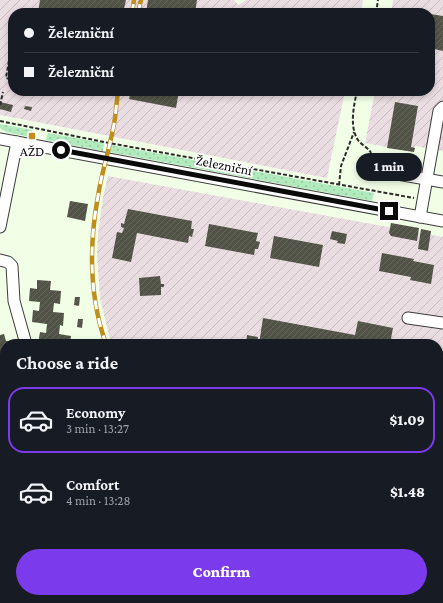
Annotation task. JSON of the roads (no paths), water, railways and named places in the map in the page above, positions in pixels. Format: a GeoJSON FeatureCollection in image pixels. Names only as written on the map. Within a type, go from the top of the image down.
{"type":"FeatureCollection","features":[{"type":"Feature","properties":{"kind":"street"},"geometry":{"type":"LineString","coordinates":[[420,217],[439,111],[443,107]]}},
{"type":"Feature","properties":{"kind":"street","name":"Železniční"},"geometry":{"type":"LineString","coordinates":[[0,139],[443,221]]}},
{"type":"Feature","properties":{"kind":"street"},"geometry":{"type":"LineString","coordinates":[[0,227],[17,142]]}},
{"type":"Feature","properties":{"kind":"street"},"geometry":{"type":"LineString","coordinates":[[369,169],[443,182]]}},
{"type":"Feature","properties":{"kind":"street"},"geometry":{"type":"LineString","coordinates":[[0,260],[8,262],[12,266],[14,301],[25,339]]}},
{"type":"Feature","properties":{"kind":"street"},"geometry":{"type":"LineString","coordinates":[[408,318],[443,323]]}},
{"type":"Feature","properties":{"kind":"railway"},"geometry":{"type":"LineString","coordinates":[[133,8],[134,0]]}},
{"type":"Feature","properties":{"kind":"railway"},"geometry":{"type":"LineString","coordinates":[[139,8],[141,0]]}},
{"type":"Feature","properties":{"kind":"railway"},"geometry":{"type":"LineString","coordinates":[[104,339],[96,308],[92,270],[93,233],[98,196],[115,118],[117,96]]}},
{"type":"Feature","properties":{"kind":"place","name":"AŽD"},"geometry":{"type":"Point","coordinates":[32,136]}}]}
